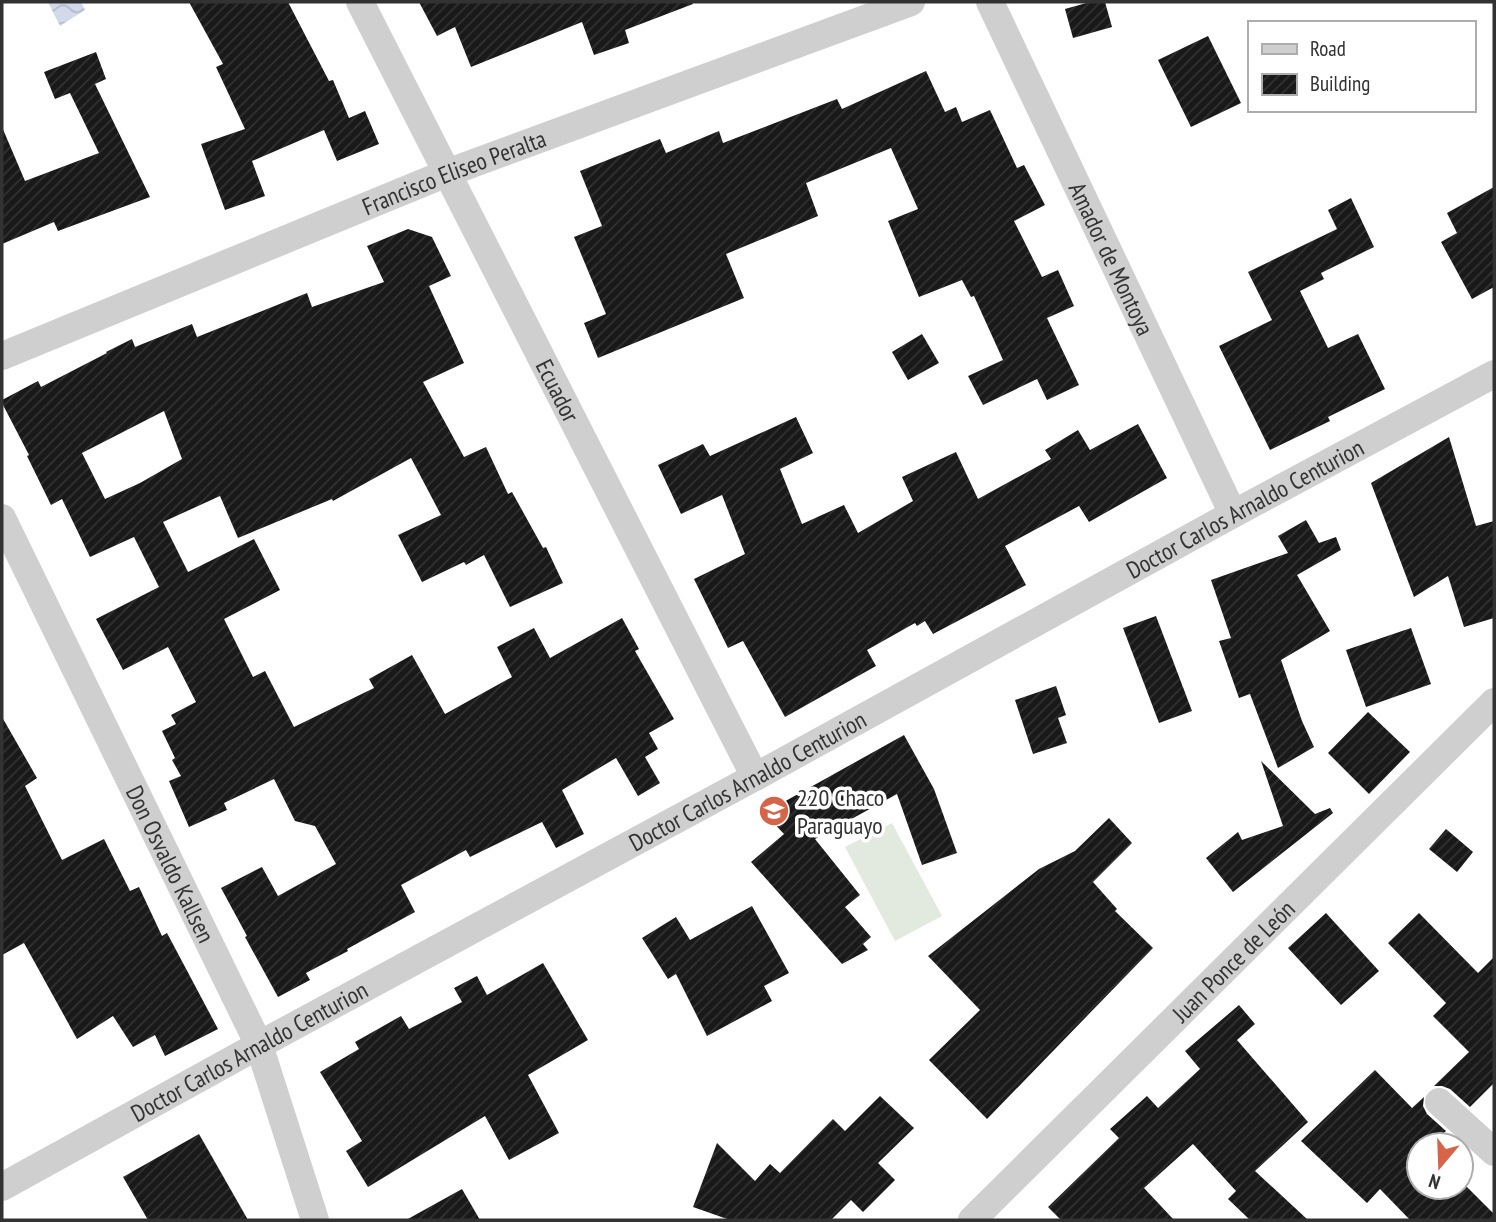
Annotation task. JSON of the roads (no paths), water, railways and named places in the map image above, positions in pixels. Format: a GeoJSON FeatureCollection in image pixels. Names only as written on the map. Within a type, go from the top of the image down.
{"type":"FeatureCollection","features":[{"type":"Feature","properties":{"kind":"street","name":"Ecuador"},"geometry":{"type":"LineString","coordinates":[[360,2],[755,777]]}},
{"type":"Feature","properties":{"kind":"street","name":"Francisco Eliseo Peralta"},"geometry":{"type":"LineString","coordinates":[[2,356],[447,173],[911,2]]}},
{"type":"Feature","properties":{"kind":"street","name":"Amador de Montoya"},"geometry":{"type":"LineString","coordinates":[[990,2],[1233,514]]}},
{"type":"Feature","properties":{"kind":"street","name":"Doctor Carlos Arnaldo Centurion"},"geometry":{"type":"LineString","coordinates":[[2,1187],[1494,374]]}},
{"type":"Feature","properties":{"kind":"street","name":"Don Osvaldo Kallsen"},"geometry":{"type":"LineString","coordinates":[[2,518],[259,1045],[315,1220]]}},
{"type":"Feature","properties":{"kind":"street","name":"Juan Ponce de León"},"geometry":{"type":"LineString","coordinates":[[972,1220],[1494,702]]}},
{"type":"Feature","properties":{"kind":"street"},"geometry":{"type":"LineString","coordinates":[[1439,1102],[1494,1152]]}},
{"type":"Feature","properties":{"kind":"water"},"geometry":{"type":"Polygon","coordinates":[[[48,2],[81,2],[85,10],[60,26],[48,2]]]}},
{"type":"Feature","properties":{"kind":"place","name":"220 Chaco Paraguayo"},"geometry":{"type":"Point","coordinates":[774,811]}}]}
